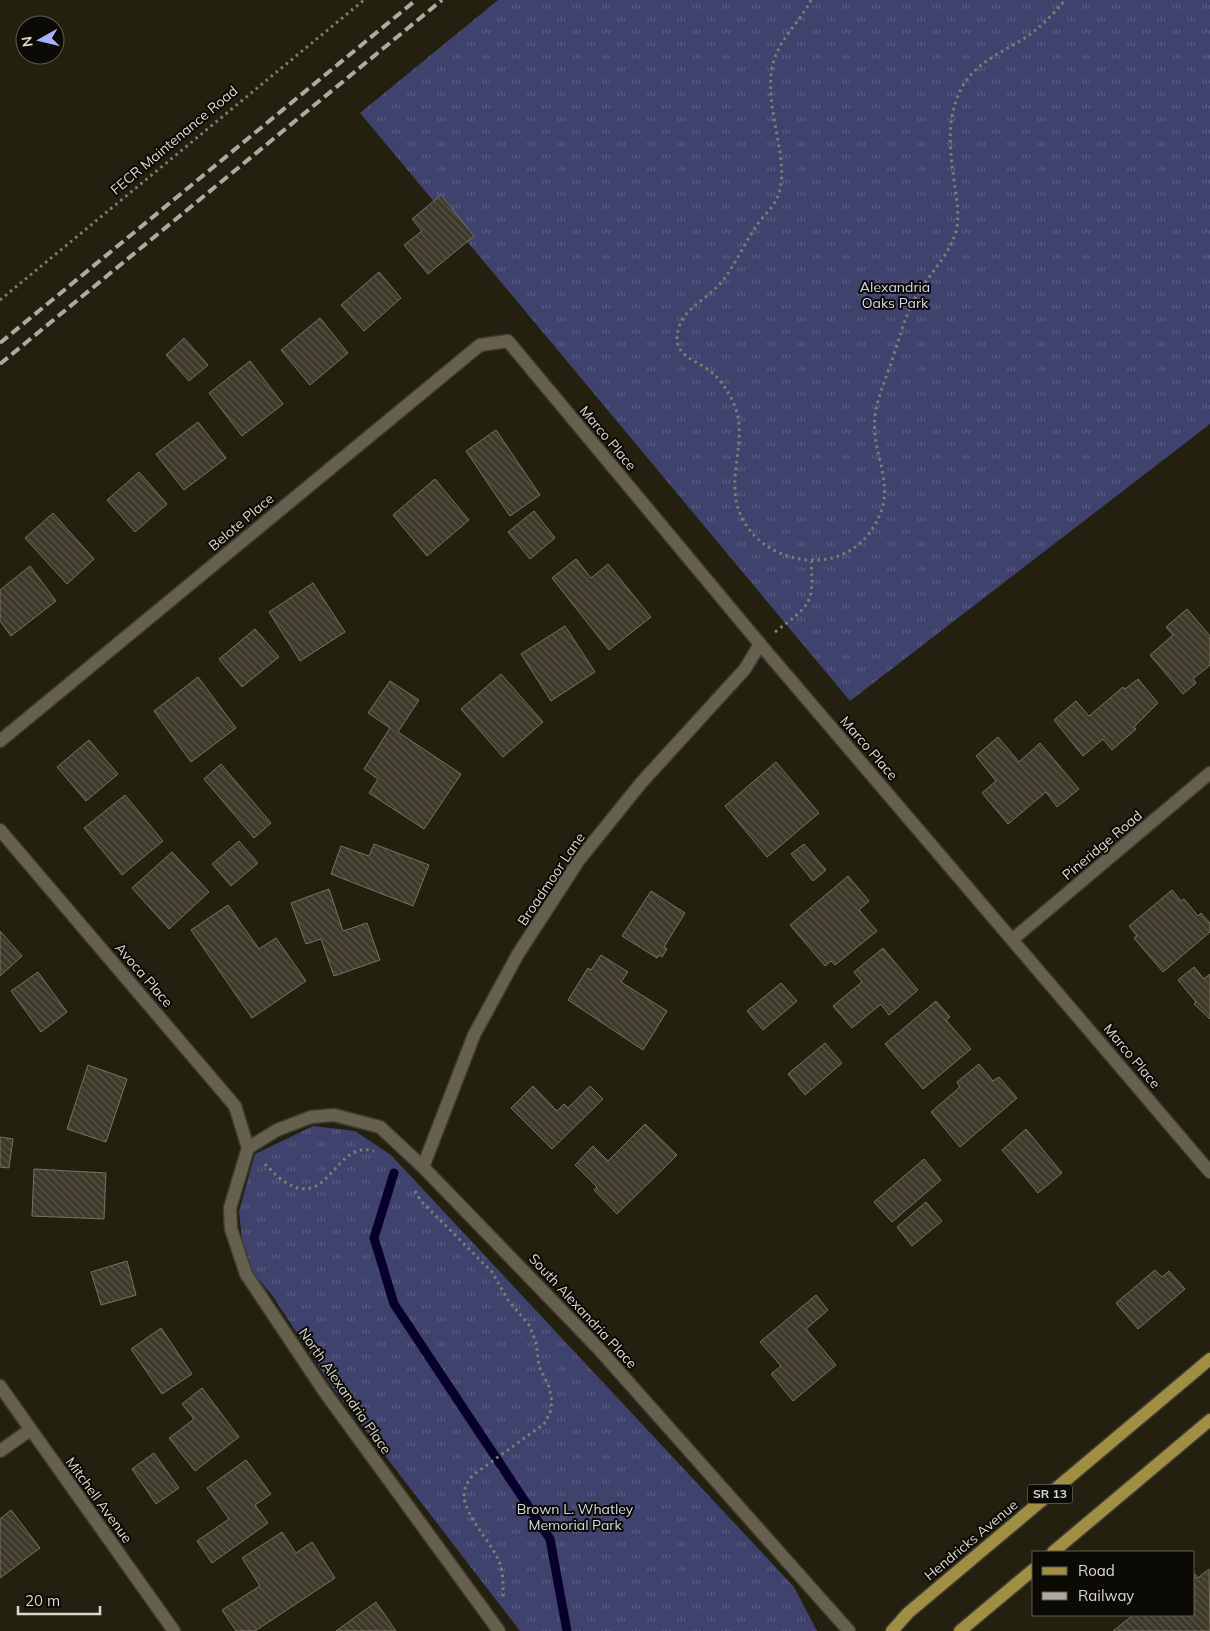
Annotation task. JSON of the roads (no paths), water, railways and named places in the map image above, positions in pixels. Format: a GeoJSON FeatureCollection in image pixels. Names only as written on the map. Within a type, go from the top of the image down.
{"type":"FeatureCollection","features":[{"type":"Feature","properties":{"kind":"main road","name":"Hendricks Avenue"},"geometry":{"type":"LineString","coordinates":[[892,1631],[908,1613],[1210,1359]]}},
{"type":"Feature","properties":{"kind":"main road"},"geometry":{"type":"LineString","coordinates":[[1054,1551],[1210,1420]]}},
{"type":"Feature","properties":{"kind":"main road"},"geometry":{"type":"LineString","coordinates":[[960,1631],[1032,1571]]}},
{"type":"Feature","properties":{"kind":"street","name":"Marco Place"},"geometry":{"type":"LineString","coordinates":[[508,341],[760,644],[1210,1172]]}},
{"type":"Feature","properties":{"kind":"street","name":"Belote Place"},"geometry":{"type":"LineString","coordinates":[[0,741],[480,344],[508,341]]}},
{"type":"Feature","properties":{"kind":"street","name":"Broadmoor Lane"},"geometry":{"type":"LineString","coordinates":[[423,1167],[474,1035],[518,954],[579,860],[641,782],[745,669],[760,644]]}},
{"type":"Feature","properties":{"kind":"street","name":"Pineridge Road"},"geometry":{"type":"LineString","coordinates":[[1013,939],[1210,773]]}},
{"type":"Feature","properties":{"kind":"street","name":"Avoca Place"},"geometry":{"type":"LineString","coordinates":[[0,830],[236,1106],[248,1148]]}},
{"type":"Feature","properties":{"kind":"street","name":"South Alexandria Place"},"geometry":{"type":"LineString","coordinates":[[248,1148],[293,1123],[311,1118],[334,1116],[380,1127],[423,1167],[598,1348],[849,1631]]}},
{"type":"Feature","properties":{"kind":"street","name":"North Alexandria Place"},"geometry":{"type":"LineString","coordinates":[[248,1148],[230,1208],[230,1229],[246,1274],[324,1391],[499,1631]]}},
{"type":"Feature","properties":{"kind":"street","name":"Mitchell Avenue"},"geometry":{"type":"LineString","coordinates":[[0,1386],[174,1631]]}},
{"type":"Feature","properties":{"kind":"street"},"geometry":{"type":"LineString","coordinates":[[0,1451],[30,1430]]}},
{"type":"Feature","properties":{"kind":"waterway"},"geometry":{"type":"LineString","coordinates":[[394,1173],[374,1238],[394,1304],[550,1539],[567,1631]]}},
{"type":"Feature","properties":{"kind":"railway"},"geometry":{"type":"LineString","coordinates":[[0,343],[416,0]]}},
{"type":"Feature","properties":{"kind":"railway"},"geometry":{"type":"LineString","coordinates":[[0,364],[442,0]]}},
{"type":"Feature","properties":{"kind":"park label","name":"Alexandria Oaks Park"},"geometry":{"type":"Point","coordinates":[895,296]}},
{"type":"Feature","properties":{"kind":"park label","name":"Brown L. Whatley Memorial Park"},"geometry":{"type":"Point","coordinates":[575,1518]}}]}
